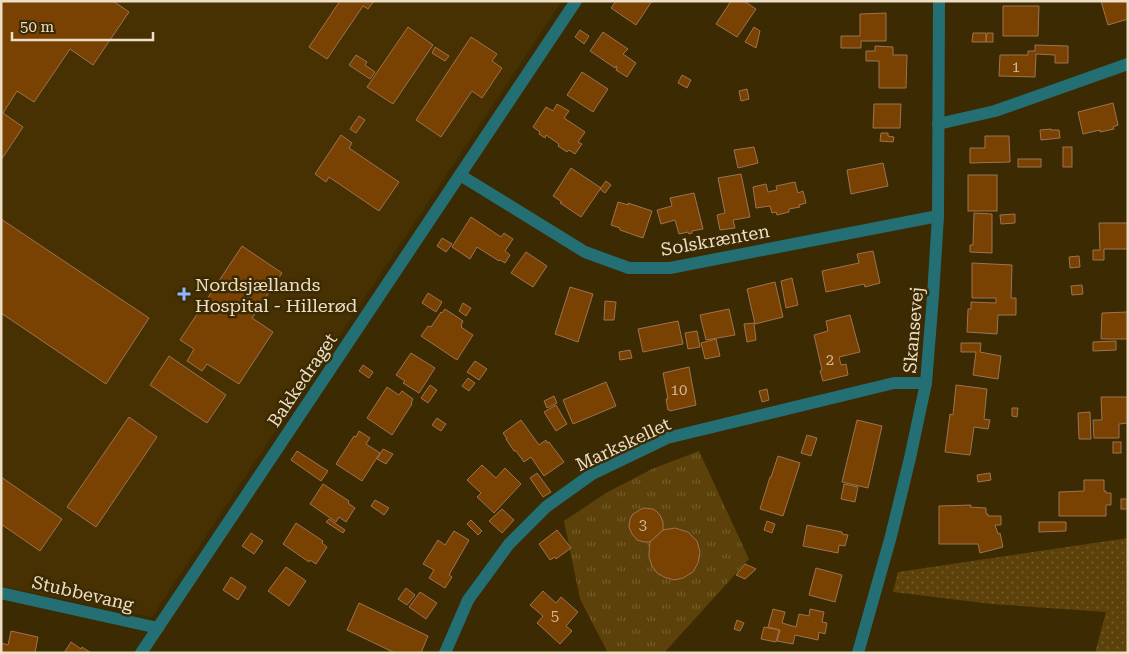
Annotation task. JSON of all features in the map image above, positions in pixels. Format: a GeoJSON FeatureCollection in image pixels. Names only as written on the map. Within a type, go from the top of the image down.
{"type":"FeatureCollection","features":[{"type":"Feature","properties":{"kind":"street","name":"Bakkedraget"},"geometry":{"type":"LineString","coordinates":[[141,653],[576,1]]}},
{"type":"Feature","properties":{"kind":"street","name":"Skansevej"},"geometry":{"type":"LineString","coordinates":[[858,653],[891,536],[926,383],[938,216],[939,1]]}},
{"type":"Feature","properties":{"kind":"street"},"geometry":{"type":"LineString","coordinates":[[938,124],[995,111],[1128,64]]}},
{"type":"Feature","properties":{"kind":"street","name":"Solskrænten"},"geometry":{"type":"LineString","coordinates":[[460,175],[585,252],[629,268],[670,268],[938,216]]}},
{"type":"Feature","properties":{"kind":"street","name":"Markskellet"},"geometry":{"type":"LineString","coordinates":[[445,653],[468,600],[509,544],[546,507],[592,474],[667,438],[894,383],[926,383]]}},
{"type":"Feature","properties":{"kind":"street","name":"Stubbevang"},"geometry":{"type":"LineString","coordinates":[[1,593],[158,628]]}},
{"type":"Feature","properties":{"kind":"shaded area","name":"Nordsjællands Hospital - Hillerød"},"geometry":{"type":"Polygon","coordinates":[[[1,1],[562,1],[152,617],[1,586],[1,1]]]}},
{"type":"Feature","properties":{"kind":"green space"},"geometry":{"type":"Polygon","coordinates":[[[699,451],[749,559],[664,653],[608,653],[580,599],[564,521],[606,493],[652,469],[699,451]]]}},
{"type":"Feature","properties":{"kind":"green space"},"geometry":{"type":"Polygon","coordinates":[[[1128,538],[1128,653],[1095,653],[1106,612],[992,604],[893,592],[898,572],[1128,538]]]}},
{"type":"Feature","properties":{"kind":"building"},"geometry":{"type":"Polygon","coordinates":[[[1,1],[113,1],[129,12],[93,65],[70,49],[34,102],[17,91],[3,113],[23,127],[1,160],[1,1]]]}},
{"type":"Feature","properties":{"kind":"building"},"geometry":{"type":"Polygon","coordinates":[[[340,1],[374,1],[368,9],[363,6],[327,59],[309,47],[340,1]]]}},
{"type":"Feature","properties":{"kind":"building"},"geometry":{"type":"Polygon","coordinates":[[[616,1],[652,1],[636,25],[611,8],[616,1]]]}},
{"type":"Feature","properties":{"kind":"building"},"geometry":{"type":"Polygon","coordinates":[[[731,1],[744,1],[756,9],[737,37],[716,24],[731,1]]]}},
{"type":"Feature","properties":{"kind":"building"},"geometry":{"type":"Polygon","coordinates":[[[1101,1],[1128,1],[1128,19],[1108,25],[1101,1]]]}},
{"type":"Feature","properties":{"kind":"building"},"geometry":{"type":"Polygon","coordinates":[[[1003,6],[1039,6],[1038,36],[1003,36],[1003,6]]]}},
{"type":"Feature","properties":{"kind":"building"},"geometry":{"type":"Polygon","coordinates":[[[886,13],[886,41],[861,41],[861,48],[841,48],[841,36],[860,36],[860,14],[886,13]]]}},
{"type":"Feature","properties":{"kind":"building"},"geometry":{"type":"Polygon","coordinates":[[[408,27],[433,45],[393,104],[367,87],[408,27]]]}},
{"type":"Feature","properties":{"kind":"building"},"geometry":{"type":"Polygon","coordinates":[[[754,27],[760,31],[756,48],[745,42],[754,27]]]}},
{"type":"Feature","properties":{"kind":"building"},"geometry":{"type":"Polygon","coordinates":[[[580,30],[589,36],[584,44],[575,37],[580,30]]]}},
{"type":"Feature","properties":{"kind":"building"},"geometry":{"type":"Polygon","coordinates":[[[603,32],[628,49],[623,54],[636,63],[627,77],[616,70],[616,66],[615,68],[590,51],[603,32]]]}},
{"type":"Feature","properties":{"kind":"building"},"geometry":{"type":"Polygon","coordinates":[[[973,33],[986,33],[986,42],[972,42],[973,33]]]}},
{"type":"Feature","properties":{"kind":"building"},"geometry":{"type":"Polygon","coordinates":[[[987,33],[993,33],[993,42],[986,42],[987,33]]]}},
{"type":"Feature","properties":{"kind":"building"},"geometry":{"type":"Polygon","coordinates":[[[471,37],[497,54],[492,61],[502,68],[482,98],[472,91],[441,137],[416,120],[471,37]]]}},
{"type":"Feature","properties":{"kind":"building"},"geometry":{"type":"Polygon","coordinates":[[[1035,45],[1068,46],[1068,63],[1055,63],[1055,55],[1036,54],[1035,77],[999,76],[1000,55],[1028,55],[1028,51],[1035,51],[1035,45]]]}},
{"type":"Feature","properties":{"kind":"building"},"geometry":{"type":"Polygon","coordinates":[[[875,46],[893,47],[893,55],[907,55],[906,88],[879,88],[879,61],[866,61],[866,51],[875,51],[875,46]]]}},
{"type":"Feature","properties":{"kind":"building"},"geometry":{"type":"Polygon","coordinates":[[[435,47],[449,56],[445,61],[432,53],[435,47]]]}},
{"type":"Feature","properties":{"kind":"building"},"geometry":{"type":"Polygon","coordinates":[[[356,55],[367,62],[365,65],[375,72],[370,79],[349,65],[356,55]]]}},
{"type":"Feature","properties":{"kind":"building"},"geometry":{"type":"Polygon","coordinates":[[[582,72],[608,89],[593,112],[567,95],[582,72]]]}},
{"type":"Feature","properties":{"kind":"building"},"geometry":{"type":"Polygon","coordinates":[[[682,75],[691,80],[687,88],[678,83],[682,75]]]}},
{"type":"Feature","properties":{"kind":"building"},"geometry":{"type":"Polygon","coordinates":[[[747,89],[749,99],[741,101],[739,91],[747,89]]]}},
{"type":"Feature","properties":{"kind":"building"},"geometry":{"type":"Polygon","coordinates":[[[1113,103],[1118,125],[1113,127],[1114,129],[1083,134],[1078,112],[1113,103]]]}},
{"type":"Feature","properties":{"kind":"building"},"geometry":{"type":"Polygon","coordinates":[[[557,104],[569,111],[564,118],[585,132],[578,142],[582,144],[575,154],[569,150],[567,152],[546,135],[545,138],[533,127],[546,107],[553,111],[557,104]]]}},
{"type":"Feature","properties":{"kind":"building"},"geometry":{"type":"Polygon","coordinates":[[[874,104],[901,104],[900,128],[873,128],[874,104]]]}},
{"type":"Feature","properties":{"kind":"building"},"geometry":{"type":"Polygon","coordinates":[[[359,116],[365,120],[356,133],[350,129],[359,116]]]}},
{"type":"Feature","properties":{"kind":"building"},"geometry":{"type":"Polygon","coordinates":[[[1040,130],[1059,130],[1060,138],[1041,140],[1040,130]]]}},
{"type":"Feature","properties":{"kind":"building"},"geometry":{"type":"Polygon","coordinates":[[[881,133],[888,133],[888,136],[894,137],[893,142],[880,141],[881,133]]]}},
{"type":"Feature","properties":{"kind":"building"},"geometry":{"type":"Polygon","coordinates":[[[341,135],[352,143],[349,148],[399,182],[379,211],[329,177],[326,182],[315,174],[341,135]]]}},
{"type":"Feature","properties":{"kind":"building"},"geometry":{"type":"Polygon","coordinates":[[[985,136],[1009,136],[1010,162],[970,163],[970,148],[985,148],[985,136]]]}},
{"type":"Feature","properties":{"kind":"building"},"geometry":{"type":"Polygon","coordinates":[[[754,147],[758,163],[738,168],[734,150],[754,147]]]}},
{"type":"Feature","properties":{"kind":"building"},"geometry":{"type":"Polygon","coordinates":[[[1063,147],[1072,147],[1072,167],[1063,167],[1063,147]]]}},
{"type":"Feature","properties":{"kind":"building"},"geometry":{"type":"Polygon","coordinates":[[[1018,159],[1041,159],[1041,167],[1018,167],[1018,159]]]}},
{"type":"Feature","properties":{"kind":"building"},"geometry":{"type":"Polygon","coordinates":[[[883,163],[888,186],[851,194],[847,170],[883,163]]]}},
{"type":"Feature","properties":{"kind":"building"},"geometry":{"type":"Polygon","coordinates":[[[571,168],[601,188],[581,217],[553,196],[571,168]]]}},
{"type":"Feature","properties":{"kind":"building"},"geometry":{"type":"Polygon","coordinates":[[[741,174],[750,217],[733,220],[735,228],[720,230],[717,215],[725,213],[718,178],[741,174]]]}},
{"type":"Feature","properties":{"kind":"building"},"geometry":{"type":"Polygon","coordinates":[[[968,175],[997,175],[997,211],[968,211],[968,175]]]}},
{"type":"Feature","properties":{"kind":"building"},"geometry":{"type":"Polygon","coordinates":[[[606,181],[611,185],[605,193],[600,189],[606,181]]]}},
{"type":"Feature","properties":{"kind":"building"},"geometry":{"type":"Polygon","coordinates":[[[795,182],[798,193],[803,191],[806,203],[799,205],[800,207],[789,209],[789,212],[777,215],[776,212],[772,213],[770,206],[756,208],[753,187],[766,184],[768,192],[777,190],[776,186],[795,182]]]}},
{"type":"Feature","properties":{"kind":"building"},"geometry":{"type":"Polygon","coordinates":[[[694,193],[703,229],[692,231],[689,234],[688,232],[679,234],[675,220],[661,224],[657,210],[672,206],[670,198],[694,193]]]}},
{"type":"Feature","properties":{"kind":"building"},"geometry":{"type":"Polygon","coordinates":[[[618,202],[628,205],[628,203],[652,211],[643,238],[611,225],[618,202]]]}},
{"type":"Feature","properties":{"kind":"building"},"geometry":{"type":"Polygon","coordinates":[[[974,213],[992,214],[992,253],[970,252],[970,245],[973,245],[974,213]]]}},
{"type":"Feature","properties":{"kind":"building"},"geometry":{"type":"Polygon","coordinates":[[[1015,214],[1015,223],[1001,224],[1000,215],[1015,214]]]}},
{"type":"Feature","properties":{"kind":"building"},"geometry":{"type":"Polygon","coordinates":[[[471,217],[501,237],[504,233],[513,239],[505,251],[510,255],[505,263],[477,247],[470,259],[452,247],[471,217]]]}},
{"type":"Feature","properties":{"kind":"building"},"geometry":{"type":"Polygon","coordinates":[[[1,219],[149,318],[106,384],[1,313],[1,219]]]}},
{"type":"Feature","properties":{"kind":"building"},"geometry":{"type":"Polygon","coordinates":[[[1099,223],[1128,223],[1128,249],[1104,249],[1104,260],[1093,260],[1093,250],[1100,250],[1099,223]]]}},
{"type":"Feature","properties":{"kind":"building"},"geometry":{"type":"Polygon","coordinates":[[[442,238],[452,244],[446,252],[437,246],[442,238]]]}},
{"type":"Feature","properties":{"kind":"building"},"geometry":{"type":"Polygon","coordinates":[[[242,246],[282,273],[252,318],[273,332],[239,384],[207,364],[202,371],[187,361],[194,349],[180,340],[242,246]]]}},
{"type":"Feature","properties":{"kind":"building"},"geometry":{"type":"Polygon","coordinates":[[[873,251],[880,283],[865,287],[864,284],[826,292],[822,271],[859,263],[857,254],[873,251]]]}},
{"type":"Feature","properties":{"kind":"building"},"geometry":{"type":"Polygon","coordinates":[[[526,252],[547,266],[533,287],[511,273],[526,252]]]}},
{"type":"Feature","properties":{"kind":"building"},"geometry":{"type":"Polygon","coordinates":[[[1079,256],[1080,267],[1070,268],[1069,257],[1079,256]]]}},
{"type":"Feature","properties":{"kind":"building"},"geometry":{"type":"Polygon","coordinates":[[[972,263],[1012,265],[1011,298],[1016,298],[1016,315],[998,315],[997,334],[967,332],[968,309],[971,309],[971,302],[996,303],[996,298],[972,298],[972,263]]]}},
{"type":"Feature","properties":{"kind":"building"},"geometry":{"type":"Polygon","coordinates":[[[792,278],[798,305],[786,308],[781,281],[792,278]]]}},
{"type":"Feature","properties":{"kind":"building"},"geometry":{"type":"Polygon","coordinates":[[[775,282],[783,317],[755,324],[747,289],[775,282]]]}},
{"type":"Feature","properties":{"kind":"building"},"geometry":{"type":"Polygon","coordinates":[[[1082,285],[1083,294],[1072,295],[1071,286],[1082,285]]]}},
{"type":"Feature","properties":{"kind":"building"},"geometry":{"type":"Polygon","coordinates":[[[570,287],[593,294],[578,342],[555,334],[570,287]]]}},
{"type":"Feature","properties":{"kind":"building"},"geometry":{"type":"Polygon","coordinates":[[[428,293],[442,302],[436,312],[422,303],[428,293]]]}},
{"type":"Feature","properties":{"kind":"building"},"geometry":{"type":"Polygon","coordinates":[[[605,301],[616,302],[614,320],[604,320],[605,301]]]}},
{"type":"Feature","properties":{"kind":"building"},"geometry":{"type":"Polygon","coordinates":[[[463,303],[471,308],[466,316],[459,311],[463,303]]]}},
{"type":"Feature","properties":{"kind":"building"},"geometry":{"type":"Polygon","coordinates":[[[445,309],[463,321],[461,327],[473,335],[457,360],[421,336],[445,309]]]}},
{"type":"Feature","properties":{"kind":"building"},"geometry":{"type":"Polygon","coordinates":[[[729,309],[735,335],[706,340],[700,315],[729,309]]]}},
{"type":"Feature","properties":{"kind":"building"},"geometry":{"type":"Polygon","coordinates":[[[1128,312],[1128,339],[1101,339],[1102,313],[1128,312]]]}},
{"type":"Feature","properties":{"kind":"building"},"geometry":{"type":"Polygon","coordinates":[[[850,315],[860,352],[839,357],[841,365],[846,364],[848,375],[823,381],[814,335],[828,331],[826,321],[850,315]]]}},
{"type":"Feature","properties":{"kind":"building"},"geometry":{"type":"Polygon","coordinates":[[[678,321],[683,344],[643,352],[638,329],[678,321]]]}},
{"type":"Feature","properties":{"kind":"building"},"geometry":{"type":"Polygon","coordinates":[[[754,323],[756,340],[747,342],[744,324],[754,323]]]}},
{"type":"Feature","properties":{"kind":"building"},"geometry":{"type":"Polygon","coordinates":[[[697,331],[700,347],[688,349],[685,333],[697,331]]]}},
{"type":"Feature","properties":{"kind":"building"},"geometry":{"type":"Polygon","coordinates":[[[716,339],[720,356],[705,359],[701,343],[716,339]]]}},
{"type":"Feature","properties":{"kind":"building"},"geometry":{"type":"Polygon","coordinates":[[[1116,341],[1116,350],[1093,351],[1093,342],[1116,341]]]}},
{"type":"Feature","properties":{"kind":"building"},"geometry":{"type":"Polygon","coordinates":[[[961,343],[981,343],[980,352],[1001,356],[998,379],[973,375],[976,352],[961,352],[961,343]]]}},
{"type":"Feature","properties":{"kind":"building"},"geometry":{"type":"Polygon","coordinates":[[[630,350],[632,358],[620,360],[619,352],[630,350]]]}},
{"type":"Feature","properties":{"kind":"building"},"geometry":{"type":"Polygon","coordinates":[[[411,353],[435,368],[419,393],[403,383],[405,381],[396,375],[411,353]]]}},
{"type":"Feature","properties":{"kind":"building"},"geometry":{"type":"Polygon","coordinates":[[[169,356],[226,395],[207,423],[150,385],[169,356]]]}},
{"type":"Feature","properties":{"kind":"building"},"geometry":{"type":"Polygon","coordinates":[[[475,361],[487,369],[479,380],[467,372],[475,361]]]}},
{"type":"Feature","properties":{"kind":"building"},"geometry":{"type":"Polygon","coordinates":[[[363,365],[373,372],[369,378],[359,371],[363,365]]]}},
{"type":"Feature","properties":{"kind":"building"},"geometry":{"type":"Polygon","coordinates":[[[689,367],[696,405],[670,411],[668,410],[663,373],[689,367]]]}},
{"type":"Feature","properties":{"kind":"building"},"geometry":{"type":"Polygon","coordinates":[[[468,378],[475,383],[469,391],[462,386],[468,378]]]}},
{"type":"Feature","properties":{"kind":"building"},"geometry":{"type":"Polygon","coordinates":[[[606,382],[616,406],[573,424],[563,400],[606,382]]]}},
{"type":"Feature","properties":{"kind":"building"},"geometry":{"type":"Polygon","coordinates":[[[430,385],[437,390],[428,403],[421,398],[430,385]]]}},
{"type":"Feature","properties":{"kind":"building"},"geometry":{"type":"Polygon","coordinates":[[[956,385],[987,389],[984,419],[990,420],[988,429],[974,427],[970,455],[945,452],[950,414],[953,415],[956,385]]]}},
{"type":"Feature","properties":{"kind":"building"},"geometry":{"type":"Polygon","coordinates":[[[387,387],[399,395],[402,391],[413,399],[412,404],[392,435],[367,418],[387,387]]]}},
{"type":"Feature","properties":{"kind":"building"},"geometry":{"type":"Polygon","coordinates":[[[767,389],[769,400],[762,402],[759,391],[767,389]]]}},
{"type":"Feature","properties":{"kind":"building"},"geometry":{"type":"Polygon","coordinates":[[[554,396],[557,403],[547,408],[544,401],[554,396]]]}},
{"type":"Feature","properties":{"kind":"building"},"geometry":{"type":"Polygon","coordinates":[[[1101,397],[1128,397],[1128,423],[1119,424],[1119,438],[1094,438],[1093,420],[1102,420],[1101,397]]]}},
{"type":"Feature","properties":{"kind":"building"},"geometry":{"type":"Polygon","coordinates":[[[556,405],[567,424],[556,431],[544,412],[556,405]]]}},
{"type":"Feature","properties":{"kind":"building"},"geometry":{"type":"Polygon","coordinates":[[[1012,408],[1018,408],[1017,417],[1012,416],[1012,408]]]}},
{"type":"Feature","properties":{"kind":"building"},"geometry":{"type":"Polygon","coordinates":[[[1090,412],[1091,439],[1079,439],[1078,413],[1090,412]]]}},
{"type":"Feature","properties":{"kind":"building"},"geometry":{"type":"Polygon","coordinates":[[[129,417],[157,437],[96,527],[67,507],[129,417]]]}},
{"type":"Feature","properties":{"kind":"building"},"geometry":{"type":"Polygon","coordinates":[[[437,418],[446,424],[441,431],[432,425],[437,418]]]}},
{"type":"Feature","properties":{"kind":"building"},"geometry":{"type":"Polygon","coordinates":[[[521,420],[539,445],[546,440],[547,443],[549,442],[564,462],[544,476],[531,457],[524,462],[514,451],[503,433],[521,420]]]}},
{"type":"Feature","properties":{"kind":"building"},"geometry":{"type":"Polygon","coordinates":[[[857,420],[882,426],[868,488],[842,482],[857,420]]]}},
{"type":"Feature","properties":{"kind":"building"},"geometry":{"type":"Polygon","coordinates":[[[359,431],[370,438],[366,444],[380,453],[362,481],[336,464],[359,431]]]}},
{"type":"Feature","properties":{"kind":"building"},"geometry":{"type":"Polygon","coordinates":[[[807,435],[817,438],[811,456],[801,453],[807,435]]]}},
{"type":"Feature","properties":{"kind":"building"},"geometry":{"type":"Polygon","coordinates":[[[1113,442],[1121,442],[1121,453],[1113,453],[1113,442]]]}},
{"type":"Feature","properties":{"kind":"building"},"geometry":{"type":"Polygon","coordinates":[[[383,449],[393,454],[386,464],[377,459],[383,449]]]}},
{"type":"Feature","properties":{"kind":"building"},"geometry":{"type":"Polygon","coordinates":[[[297,451],[328,471],[321,481],[291,460],[297,451]]]}},
{"type":"Feature","properties":{"kind":"building"},"geometry":{"type":"Polygon","coordinates":[[[778,456],[800,463],[783,516],[760,509],[778,456]]]}},
{"type":"Feature","properties":{"kind":"building"},"geometry":{"type":"Polygon","coordinates":[[[482,465],[496,478],[505,468],[521,484],[494,513],[477,497],[481,493],[467,480],[482,465]]]}},
{"type":"Feature","properties":{"kind":"building"},"geometry":{"type":"Polygon","coordinates":[[[537,473],[551,492],[543,497],[530,478],[537,473]]]}},
{"type":"Feature","properties":{"kind":"building"},"geometry":{"type":"Polygon","coordinates":[[[990,473],[991,480],[978,482],[977,475],[990,473]]]}},
{"type":"Feature","properties":{"kind":"building"},"geometry":{"type":"Polygon","coordinates":[[[1,477],[62,519],[40,551],[1,524],[1,477]]]}},
{"type":"Feature","properties":{"kind":"building"},"geometry":{"type":"Polygon","coordinates":[[[1084,480],[1104,480],[1104,491],[1111,493],[1111,505],[1106,505],[1106,516],[1059,516],[1059,492],[1084,491],[1084,480]]]}},
{"type":"Feature","properties":{"kind":"building"},"geometry":{"type":"Polygon","coordinates":[[[323,484],[349,501],[348,503],[355,508],[346,522],[339,517],[336,522],[310,504],[323,484]]]}},
{"type":"Feature","properties":{"kind":"building"},"geometry":{"type":"Polygon","coordinates":[[[844,484],[858,487],[855,502],[841,499],[844,484]]]}},
{"type":"Feature","properties":{"kind":"building"},"geometry":{"type":"Polygon","coordinates":[[[1121,499],[1128,499],[1128,509],[1121,509],[1121,499]]]}},
{"type":"Feature","properties":{"kind":"building"},"geometry":{"type":"Polygon","coordinates":[[[375,500],[389,508],[384,515],[371,506],[375,500]]]}},
{"type":"Feature","properties":{"kind":"building"},"geometry":{"type":"Polygon","coordinates":[[[971,505],[970,507],[986,508],[988,516],[1001,516],[1001,525],[995,525],[998,534],[1000,533],[1003,547],[980,553],[978,544],[939,544],[939,506],[971,505]]]}},
{"type":"Feature","properties":{"kind":"building"},"geometry":{"type":"Polygon","coordinates":[[[643,508],[656,511],[663,522],[663,530],[650,542],[637,540],[629,527],[633,514],[643,508]]]}},
{"type":"Feature","properties":{"kind":"building"},"geometry":{"type":"Polygon","coordinates":[[[502,509],[514,520],[502,533],[489,521],[502,509]]]}},
{"type":"Feature","properties":{"kind":"building"},"geometry":{"type":"Polygon","coordinates":[[[329,519],[345,530],[343,533],[326,522],[329,519]]]}},
{"type":"Feature","properties":{"kind":"building"},"geometry":{"type":"Polygon","coordinates":[[[471,520],[482,531],[478,535],[467,524],[471,520]]]}},
{"type":"Feature","properties":{"kind":"building"},"geometry":{"type":"Polygon","coordinates":[[[767,521],[775,524],[772,533],[764,530],[767,521]]]}},
{"type":"Feature","properties":{"kind":"building"},"geometry":{"type":"Polygon","coordinates":[[[1039,522],[1066,522],[1066,531],[1039,532],[1039,522]]]}},
{"type":"Feature","properties":{"kind":"building"},"geometry":{"type":"Polygon","coordinates":[[[296,523],[323,541],[322,543],[327,547],[316,564],[310,560],[309,562],[283,544],[296,523]]]}},
{"type":"Feature","properties":{"kind":"building"},"geometry":{"type":"Polygon","coordinates":[[[807,525],[848,535],[845,546],[839,545],[838,553],[803,546],[807,525]]]}},
{"type":"Feature","properties":{"kind":"building"},"geometry":{"type":"Polygon","coordinates":[[[675,528],[688,532],[697,541],[700,552],[698,563],[693,572],[683,578],[674,580],[657,573],[652,566],[649,553],[650,542],[663,530],[675,528]]]}},
{"type":"Feature","properties":{"kind":"building"},"geometry":{"type":"Polygon","coordinates":[[[557,530],[571,548],[556,559],[555,557],[550,560],[539,544],[557,530]]]}},
{"type":"Feature","properties":{"kind":"building"},"geometry":{"type":"Polygon","coordinates":[[[454,531],[469,540],[449,575],[452,577],[445,588],[429,578],[434,570],[423,564],[438,540],[445,545],[454,531]]]}},
{"type":"Feature","properties":{"kind":"building"},"geometry":{"type":"Polygon","coordinates":[[[251,533],[263,541],[254,554],[242,546],[251,533]]]}},
{"type":"Feature","properties":{"kind":"building"},"geometry":{"type":"Polygon","coordinates":[[[745,564],[756,569],[745,579],[736,575],[745,564]]]}},
{"type":"Feature","properties":{"kind":"building"},"geometry":{"type":"Polygon","coordinates":[[[286,567],[306,581],[289,606],[268,591],[286,567]]]}},
{"type":"Feature","properties":{"kind":"building"},"geometry":{"type":"Polygon","coordinates":[[[816,568],[842,575],[835,602],[809,595],[816,568]]]}},
{"type":"Feature","properties":{"kind":"building"},"geometry":{"type":"Polygon","coordinates":[[[231,577],[246,587],[238,600],[223,590],[231,577]]]}},
{"type":"Feature","properties":{"kind":"building"},"geometry":{"type":"Polygon","coordinates":[[[406,588],[415,595],[407,605],[398,599],[406,588]]]}},
{"type":"Feature","properties":{"kind":"building"},"geometry":{"type":"Polygon","coordinates":[[[543,591],[556,603],[561,597],[578,612],[566,626],[572,631],[560,644],[537,623],[543,616],[530,605],[543,591]]]}},
{"type":"Feature","properties":{"kind":"building"},"geometry":{"type":"Polygon","coordinates":[[[420,592],[437,603],[426,619],[409,607],[420,592]]]}},
{"type":"Feature","properties":{"kind":"building"},"geometry":{"type":"Polygon","coordinates":[[[359,603],[428,636],[421,653],[395,653],[347,630],[359,603]]]}},
{"type":"Feature","properties":{"kind":"building"},"geometry":{"type":"Polygon","coordinates":[[[773,609],[785,612],[782,623],[796,627],[799,614],[809,616],[810,609],[824,612],[822,622],[827,623],[825,634],[819,632],[818,640],[795,635],[793,644],[777,641],[780,630],[768,627],[773,609]]]}},
{"type":"Feature","properties":{"kind":"building"},"geometry":{"type":"Polygon","coordinates":[[[737,620],[744,623],[740,631],[734,629],[737,620]]]}},
{"type":"Feature","properties":{"kind":"building"},"geometry":{"type":"Polygon","coordinates":[[[764,627],[779,630],[776,642],[761,639],[764,627]]]}},
{"type":"Feature","properties":{"kind":"building"},"geometry":{"type":"Polygon","coordinates":[[[11,631],[38,637],[35,653],[1,653],[1,643],[8,645],[11,631]]]}},
{"type":"Feature","properties":{"kind":"building"},"geometry":{"type":"Polygon","coordinates":[[[71,642],[81,649],[82,647],[91,653],[64,653],[71,642]]]}},
{"type":"Feature","properties":{"kind":"place","name":"Nordsjællands Hospital - Hillerød"},"geometry":{"type":"Point","coordinates":[184,294]}}]}
